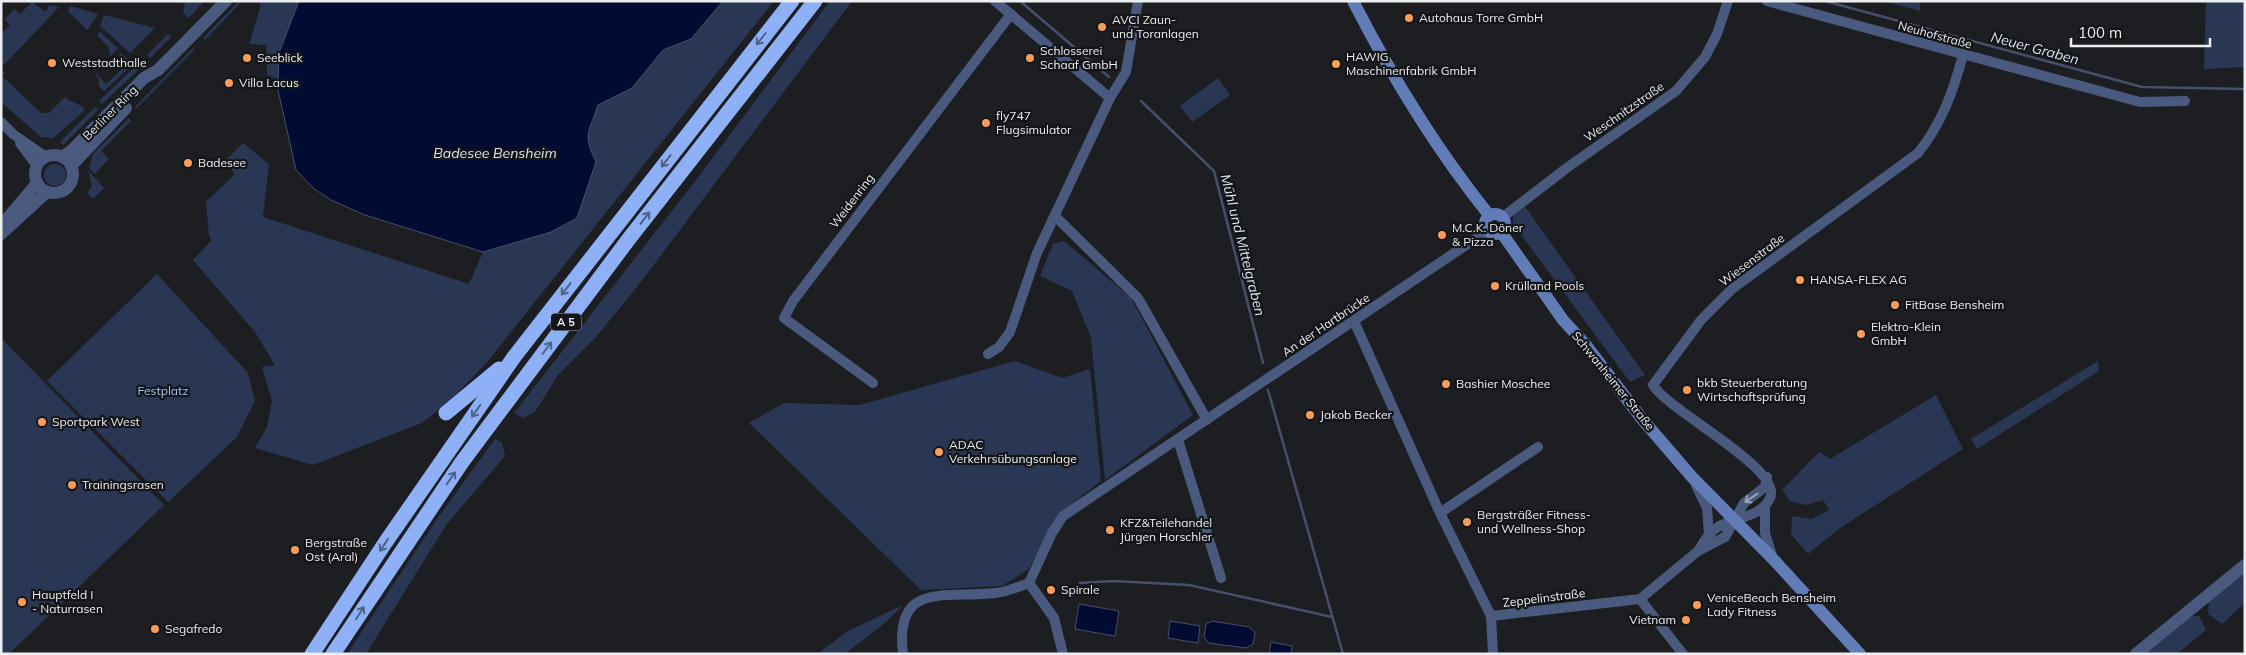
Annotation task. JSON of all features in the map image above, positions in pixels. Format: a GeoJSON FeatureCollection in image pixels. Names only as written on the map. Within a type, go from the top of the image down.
{"type":"FeatureCollection","features":[{"type":"Feature","properties":{"kind":"highway","name":"A 5"},"geometry":{"type":"LineString","coordinates":[[312,654],[385,543],[514,357],[792,1]]}},
{"type":"Feature","properties":{"kind":"highway","name":"A 5"},"geometry":{"type":"LineString","coordinates":[[333,654],[462,462],[628,240],[815,1]]}},
{"type":"Feature","properties":{"kind":"highway"},"geometry":{"type":"LineString","coordinates":[[446,413],[514,357]]}},
{"type":"Feature","properties":{"kind":"main road"},"geometry":{"type":"LineString","coordinates":[[1353,1],[1387,64],[1426,129],[1489,215]]}},
{"type":"Feature","properties":{"kind":"main road"},"geometry":{"type":"LineString","coordinates":[[1496,213],[1503,217],[1506,225],[1501,232],[1495,234],[1488,231],[1485,221],[1489,215],[1496,213]]}},
{"type":"Feature","properties":{"kind":"main road","name":"Schwanheimer Straße"},"geometry":{"type":"LineString","coordinates":[[1501,232],[1563,320],[1585,344],[1642,419],[1692,477],[1774,560],[1860,654]]}},
{"type":"Feature","properties":{"kind":"street","name":"Berliner Ring"},"geometry":{"type":"LineString","coordinates":[[71,166],[150,84],[158,70],[226,1]]}},
{"type":"Feature","properties":{"kind":"street"},"geometry":{"type":"LineString","coordinates":[[995,1],[1110,98]]}},
{"type":"Feature","properties":{"kind":"street"},"geometry":{"type":"LineString","coordinates":[[988,354],[998,347],[1010,332],[1037,253],[1110,98],[1126,72],[1138,1]]}},
{"type":"Feature","properties":{"kind":"street","name":"Weschnitzstraße"},"geometry":{"type":"LineString","coordinates":[[1503,217],[1568,167],[1676,90],[1705,57],[1717,34],[1728,1]]}},
{"type":"Feature","properties":{"kind":"street","name":"Neuhofstraße"},"geometry":{"type":"LineString","coordinates":[[1767,1],[2140,102],[2186,101]]}},
{"type":"Feature","properties":{"kind":"street","name":"Weidenring"},"geometry":{"type":"LineString","coordinates":[[873,383],[784,318],[804,286],[1011,14]]}},
{"type":"Feature","properties":{"kind":"street","name":"Wiesenstraße"},"geometry":{"type":"LineString","coordinates":[[1766,477],[1756,466],[1671,404],[1653,385],[1701,320],[1732,289],[1918,153],[1932,136],[1944,113],[1953,92],[1963,55]]}},
{"type":"Feature","properties":{"kind":"street","name":"Berliner Ring"},"geometry":{"type":"LineString","coordinates":[[62,157],[74,149],[144,78],[158,70]]}},
{"type":"Feature","properties":{"kind":"street"},"geometry":{"type":"LineString","coordinates":[[1,122],[41,162]]}},
{"type":"Feature","properties":{"kind":"street"},"geometry":{"type":"LineString","coordinates":[[54,155],[62,157],[71,166],[73,173],[70,186],[56,194],[42,188],[35,175],[41,162],[54,155]]}},
{"type":"Feature","properties":{"kind":"street"},"geometry":{"type":"LineString","coordinates":[[1,225],[42,188]]}},
{"type":"Feature","properties":{"kind":"street"},"geometry":{"type":"LineString","coordinates":[[1,234],[42,188]]}},
{"type":"Feature","properties":{"kind":"street"},"geometry":{"type":"LineString","coordinates":[[1056,216],[1138,298],[1207,420]]}},
{"type":"Feature","properties":{"kind":"street","name":"An der Hartbrücke"},"geometry":{"type":"LineString","coordinates":[[1029,583],[1052,533],[1063,516],[1488,231]]}},
{"type":"Feature","properties":{"kind":"street","name":"Zeppelinstraße"},"geometry":{"type":"LineString","coordinates":[[1354,321],[1440,513],[1491,616],[1640,599]]}},
{"type":"Feature","properties":{"kind":"street"},"geometry":{"type":"LineString","coordinates":[[1178,440],[1220,578]]}},
{"type":"Feature","properties":{"kind":"street"},"geometry":{"type":"LineString","coordinates":[[1440,513],[1538,447]]}},
{"type":"Feature","properties":{"kind":"street"},"geometry":{"type":"LineString","coordinates":[[1692,477],[1707,508],[1710,521],[1709,535]]}},
{"type":"Feature","properties":{"kind":"street"},"geometry":{"type":"LineString","coordinates":[[1766,477],[1772,492],[1765,506],[1765,532],[1774,560]]}},
{"type":"Feature","properties":{"kind":"street"},"geometry":{"type":"LineString","coordinates":[[1684,654],[1640,599],[1698,551],[1725,537],[1736,521],[1744,503],[1765,487],[1766,477]]}},
{"type":"Feature","properties":{"kind":"street"},"geometry":{"type":"LineString","coordinates":[[1698,551],[1709,535],[1718,527],[1736,521],[1765,506]]}},
{"type":"Feature","properties":{"kind":"street"},"geometry":{"type":"LineString","coordinates":[[2136,654],[2245,565]]}},
{"type":"Feature","properties":{"kind":"street"},"geometry":{"type":"LineString","coordinates":[[903,654],[901,631],[904,617],[912,606],[923,599],[935,595],[997,593],[1029,583],[1054,618],[1063,654]]}},
{"type":"Feature","properties":{"kind":"street"},"geometry":{"type":"LineString","coordinates":[[1491,616],[1493,654]]}},
{"type":"Feature","properties":{"kind":"green space"},"geometry":{"type":"Polygon","coordinates":[[[171,1],[204,1],[189,18],[183,13],[185,4],[171,1]]]}},
{"type":"Feature","properties":{"kind":"green space"},"geometry":{"type":"Polygon","coordinates":[[[239,1],[242,1],[205,40],[203,38],[239,1]]]}},
{"type":"Feature","properties":{"kind":"green space"},"geometry":{"type":"Polygon","coordinates":[[[257,1],[299,1],[279,53],[280,80],[267,75],[266,45],[249,44],[261,5],[257,1]]]}},
{"type":"Feature","properties":{"kind":"green space"},"geometry":{"type":"Polygon","coordinates":[[[723,1],[774,1],[488,361],[451,400],[422,423],[313,465],[255,448],[267,427],[272,401],[262,367],[275,365],[255,332],[193,260],[212,240],[209,236],[206,202],[235,174],[224,162],[243,143],[269,164],[263,217],[469,284],[483,252],[551,232],[596,162],[589,145],[588,133],[598,105],[632,88],[663,50],[691,39],[723,1]]]}},
{"type":"Feature","properties":{"kind":"green space"},"geometry":{"type":"Polygon","coordinates":[[[830,1],[852,1],[637,287],[596,337],[558,375],[535,412],[523,418],[514,413],[696,180],[830,1]]]}},
{"type":"Feature","properties":{"kind":"green space"},"geometry":{"type":"Polygon","coordinates":[[[1884,1],[1920,1],[1920,11],[1884,1]]]}},
{"type":"Feature","properties":{"kind":"green space"},"geometry":{"type":"Polygon","coordinates":[[[2206,1],[2245,1],[2245,67],[2204,69],[2206,1]]]}},
{"type":"Feature","properties":{"kind":"green space"},"geometry":{"type":"Polygon","coordinates":[[[32,2],[46,12],[49,5],[59,7],[1,68],[1,34],[10,25],[5,19],[14,9],[20,14],[32,2]]]}},
{"type":"Feature","properties":{"kind":"green space"},"geometry":{"type":"Polygon","coordinates":[[[70,6],[98,14],[87,30],[68,11],[70,6]]]}},
{"type":"Feature","properties":{"kind":"green space"},"geometry":{"type":"Polygon","coordinates":[[[104,15],[155,28],[130,53],[100,26],[104,15]]]}},
{"type":"Feature","properties":{"kind":"green space"},"geometry":{"type":"Polygon","coordinates":[[[100,32],[118,48],[110,56],[109,48],[97,35],[100,32]]]}},
{"type":"Feature","properties":{"kind":"green space"},"geometry":{"type":"Polygon","coordinates":[[[168,34],[171,37],[150,58],[147,55],[168,34]]]}},
{"type":"Feature","properties":{"kind":"green space"},"geometry":{"type":"Polygon","coordinates":[[[193,48],[194,50],[137,108],[135,107],[193,48]]]}},
{"type":"Feature","properties":{"kind":"green space"},"geometry":{"type":"Polygon","coordinates":[[[121,53],[133,64],[104,91],[99,86],[99,79],[95,74],[106,84],[126,65],[118,57],[121,53]]]}},
{"type":"Feature","properties":{"kind":"green space"},"geometry":{"type":"Polygon","coordinates":[[[144,58],[147,62],[102,104],[99,101],[144,58]]]}},
{"type":"Feature","properties":{"kind":"green space"},"geometry":{"type":"Polygon","coordinates":[[[1,70],[5,73],[2,76],[41,113],[49,113],[65,97],[85,110],[53,138],[41,137],[1,102],[1,70]]]}},
{"type":"Feature","properties":{"kind":"green space"},"geometry":{"type":"Polygon","coordinates":[[[1218,78],[1230,95],[1192,122],[1180,106],[1218,78]]]}},
{"type":"Feature","properties":{"kind":"green space"},"geometry":{"type":"Polygon","coordinates":[[[95,107],[98,110],[63,145],[60,142],[95,107]]]}},
{"type":"Feature","properties":{"kind":"green space"},"geometry":{"type":"Polygon","coordinates":[[[129,118],[131,121],[101,151],[109,159],[95,174],[89,168],[93,154],[129,118]]]}},
{"type":"Feature","properties":{"kind":"green space"},"geometry":{"type":"Polygon","coordinates":[[[55,164],[63,167],[66,175],[63,183],[55,186],[47,183],[44,175],[47,167],[55,164]]]}},
{"type":"Feature","properties":{"kind":"green space"},"geometry":{"type":"Polygon","coordinates":[[[88,170],[104,188],[93,199],[87,193],[92,186],[88,170]]]}},
{"type":"Feature","properties":{"kind":"green space"},"geometry":{"type":"Polygon","coordinates":[[[1524,205],[1645,375],[1630,382],[1513,224],[1513,217],[1524,205]]]}},
{"type":"Feature","properties":{"kind":"green space"},"geometry":{"type":"Polygon","coordinates":[[[1064,241],[1131,298],[1193,415],[1105,480],[1091,338],[1072,291],[1040,276],[1053,244],[1064,241]]]}},
{"type":"Feature","properties":{"kind":"green space","name":"Festplatz"},"geometry":{"type":"Polygon","coordinates":[[[157,274],[248,373],[255,401],[237,437],[168,502],[47,381],[157,274]]]}},
{"type":"Feature","properties":{"kind":"green space","name":"Sportpark West"},"geometry":{"type":"Polygon","coordinates":[[[1,338],[164,505],[9,654],[1,654],[1,338]]]}},
{"type":"Feature","properties":{"kind":"green space","name":"ADAC Verkehrsübungsanlage"},"geometry":{"type":"Polygon","coordinates":[[[1015,361],[1062,378],[1090,369],[1101,481],[1061,512],[1029,569],[1002,586],[921,590],[749,423],[784,403],[859,405],[1015,361]]]}},
{"type":"Feature","properties":{"kind":"green space"},"geometry":{"type":"Polygon","coordinates":[[[2098,361],[2099,371],[1977,449],[1971,439],[2098,361]]]}},
{"type":"Feature","properties":{"kind":"green space"},"geometry":{"type":"Polygon","coordinates":[[[1936,395],[1963,449],[1840,528],[1808,554],[1791,534],[1792,516],[1812,519],[1829,510],[1823,500],[1806,505],[1790,501],[1782,490],[1819,452],[1830,459],[1936,395]]]}},
{"type":"Feature","properties":{"kind":"green space"},"geometry":{"type":"Polygon","coordinates":[[[495,439],[502,443],[505,456],[446,525],[366,654],[347,654],[437,519],[495,439]]]}},
{"type":"Feature","properties":{"kind":"green space"},"geometry":{"type":"Polygon","coordinates":[[[2245,571],[2245,602],[2222,624],[2208,614],[2209,601],[2245,571]]]}},
{"type":"Feature","properties":{"kind":"green space"},"geometry":{"type":"Polygon","coordinates":[[[903,605],[886,622],[845,654],[817,654],[848,631],[903,605]]]}},
{"type":"Feature","properties":{"kind":"green space"},"geometry":{"type":"Polygon","coordinates":[[[2192,616],[2199,616],[2206,630],[2177,654],[2145,654],[2192,616]]]}},
{"type":"Feature","properties":{"kind":"water","name":"Badesee Bensheim"},"geometry":{"type":"Polygon","coordinates":[[[299,1],[723,1],[691,39],[663,50],[632,88],[598,105],[588,133],[589,145],[596,162],[577,218],[551,232],[483,252],[365,215],[331,200],[313,188],[296,170],[278,90],[279,53],[299,1]]]}},
{"type":"Feature","properties":{"kind":"water"},"geometry":{"type":"Polygon","coordinates":[[[1079,604],[1119,611],[1115,636],[1075,629],[1079,604]]]}},
{"type":"Feature","properties":{"kind":"water"},"geometry":{"type":"Polygon","coordinates":[[[1170,621],[1200,626],[1198,643],[1168,638],[1170,621]]]}},
{"type":"Feature","properties":{"kind":"water"},"geometry":{"type":"Polygon","coordinates":[[[1212,621],[1249,627],[1255,632],[1253,644],[1246,648],[1209,643],[1204,637],[1206,624],[1212,621]]]}},
{"type":"Feature","properties":{"kind":"water"},"geometry":{"type":"Polygon","coordinates":[[[1271,642],[1292,646],[1291,654],[1269,654],[1271,642]]]}},
{"type":"Feature","properties":{"kind":"waterway","name":"Mühl und Mittelgraben"},"geometry":{"type":"LineString","coordinates":[[1020,1],[1109,77]]}},
{"type":"Feature","properties":{"kind":"waterway","name":"Neuer Graben"},"geometry":{"type":"LineString","coordinates":[[1825,1],[2142,87],[2245,89]]}},
{"type":"Feature","properties":{"kind":"waterway","name":"Mühl und Mittelgraben"},"geometry":{"type":"LineString","coordinates":[[1141,101],[1214,171],[1263,363]]}},
{"type":"Feature","properties":{"kind":"waterway","name":"Mühl und Mittelgraben"},"geometry":{"type":"LineString","coordinates":[[1268,390],[1343,654]]}},
{"type":"Feature","properties":{"kind":"waterway"},"geometry":{"type":"LineString","coordinates":[[1080,583],[1113,581],[1189,585],[1332,617]]}},
{"type":"Feature","properties":{"kind":"place","name":"Autohaus Torre GmbH"},"geometry":{"type":"Point","coordinates":[1409,18]}},
{"type":"Feature","properties":{"kind":"place","name":"AVCI Zaun- und Toranlagen"},"geometry":{"type":"Point","coordinates":[1102,27]}},
{"type":"Feature","properties":{"kind":"place","name":"Seeblick"},"geometry":{"type":"Point","coordinates":[247,58]}},
{"type":"Feature","properties":{"kind":"place","name":"Schlosserei Schaaf GmbH"},"geometry":{"type":"Point","coordinates":[1030,58]}},
{"type":"Feature","properties":{"kind":"place","name":"Weststadthalle"},"geometry":{"type":"Point","coordinates":[52,63]}},
{"type":"Feature","properties":{"kind":"place","name":"HAWIG Maschinenfabrik GmbH"},"geometry":{"type":"Point","coordinates":[1336,64]}},
{"type":"Feature","properties":{"kind":"place","name":"Villa Lacus"},"geometry":{"type":"Point","coordinates":[229,83]}},
{"type":"Feature","properties":{"kind":"place","name":"fly747 Flugsimulator"},"geometry":{"type":"Point","coordinates":[986,123]}},
{"type":"Feature","properties":{"kind":"place","name":"Badesee"},"geometry":{"type":"Point","coordinates":[188,163]}},
{"type":"Feature","properties":{"kind":"place","name":"M.C.K. Döner & Pizza"},"geometry":{"type":"Point","coordinates":[1442,235]}},
{"type":"Feature","properties":{"kind":"place","name":"HANSA-FLEX AG"},"geometry":{"type":"Point","coordinates":[1800,280]}},
{"type":"Feature","properties":{"kind":"place","name":"Krülland Pools"},"geometry":{"type":"Point","coordinates":[1495,286]}},
{"type":"Feature","properties":{"kind":"place","name":"FitBase Bensheim"},"geometry":{"type":"Point","coordinates":[1895,305]}},
{"type":"Feature","properties":{"kind":"place","name":"Elektro-Klein GmbH"},"geometry":{"type":"Point","coordinates":[1861,334]}},
{"type":"Feature","properties":{"kind":"place","name":"Bashier Moschee"},"geometry":{"type":"Point","coordinates":[1446,384]}},
{"type":"Feature","properties":{"kind":"place","name":"bkb Steuerberatung Wirtschaftsprüfung"},"geometry":{"type":"Point","coordinates":[1687,390]}},
{"type":"Feature","properties":{"kind":"place","name":"Jakob Becker"},"geometry":{"type":"Point","coordinates":[1310,415]}},
{"type":"Feature","properties":{"kind":"place","name":"Sportpark West"},"geometry":{"type":"Point","coordinates":[42,422]}},
{"type":"Feature","properties":{"kind":"place","name":"ADAC Verkehrsübungsanlage"},"geometry":{"type":"Point","coordinates":[939,452]}},
{"type":"Feature","properties":{"kind":"place","name":"Trainingsrasen"},"geometry":{"type":"Point","coordinates":[72,485]}},
{"type":"Feature","properties":{"kind":"place","name":"Bergsträßer Fitness- und Wellness-Shop"},"geometry":{"type":"Point","coordinates":[1467,522]}},
{"type":"Feature","properties":{"kind":"place","name":"KFZ&Teilehandel Jürgen Horschler"},"geometry":{"type":"Point","coordinates":[1110,530]}},
{"type":"Feature","properties":{"kind":"place","name":"Bergstraße Ost (Aral)"},"geometry":{"type":"Point","coordinates":[295,550]}},
{"type":"Feature","properties":{"kind":"place","name":"Spirale"},"geometry":{"type":"Point","coordinates":[1051,590]}},
{"type":"Feature","properties":{"kind":"place","name":"Hauptfeld I - Naturrasen"},"geometry":{"type":"Point","coordinates":[22,602]}},
{"type":"Feature","properties":{"kind":"place","name":"VeniceBeach Bensheim Lady Fitness"},"geometry":{"type":"Point","coordinates":[1697,605]}},
{"type":"Feature","properties":{"kind":"place","name":"Vietnam"},"geometry":{"type":"Point","coordinates":[1686,620]}},
{"type":"Feature","properties":{"kind":"place","name":"Segafredo"},"geometry":{"type":"Point","coordinates":[155,629]}}]}
